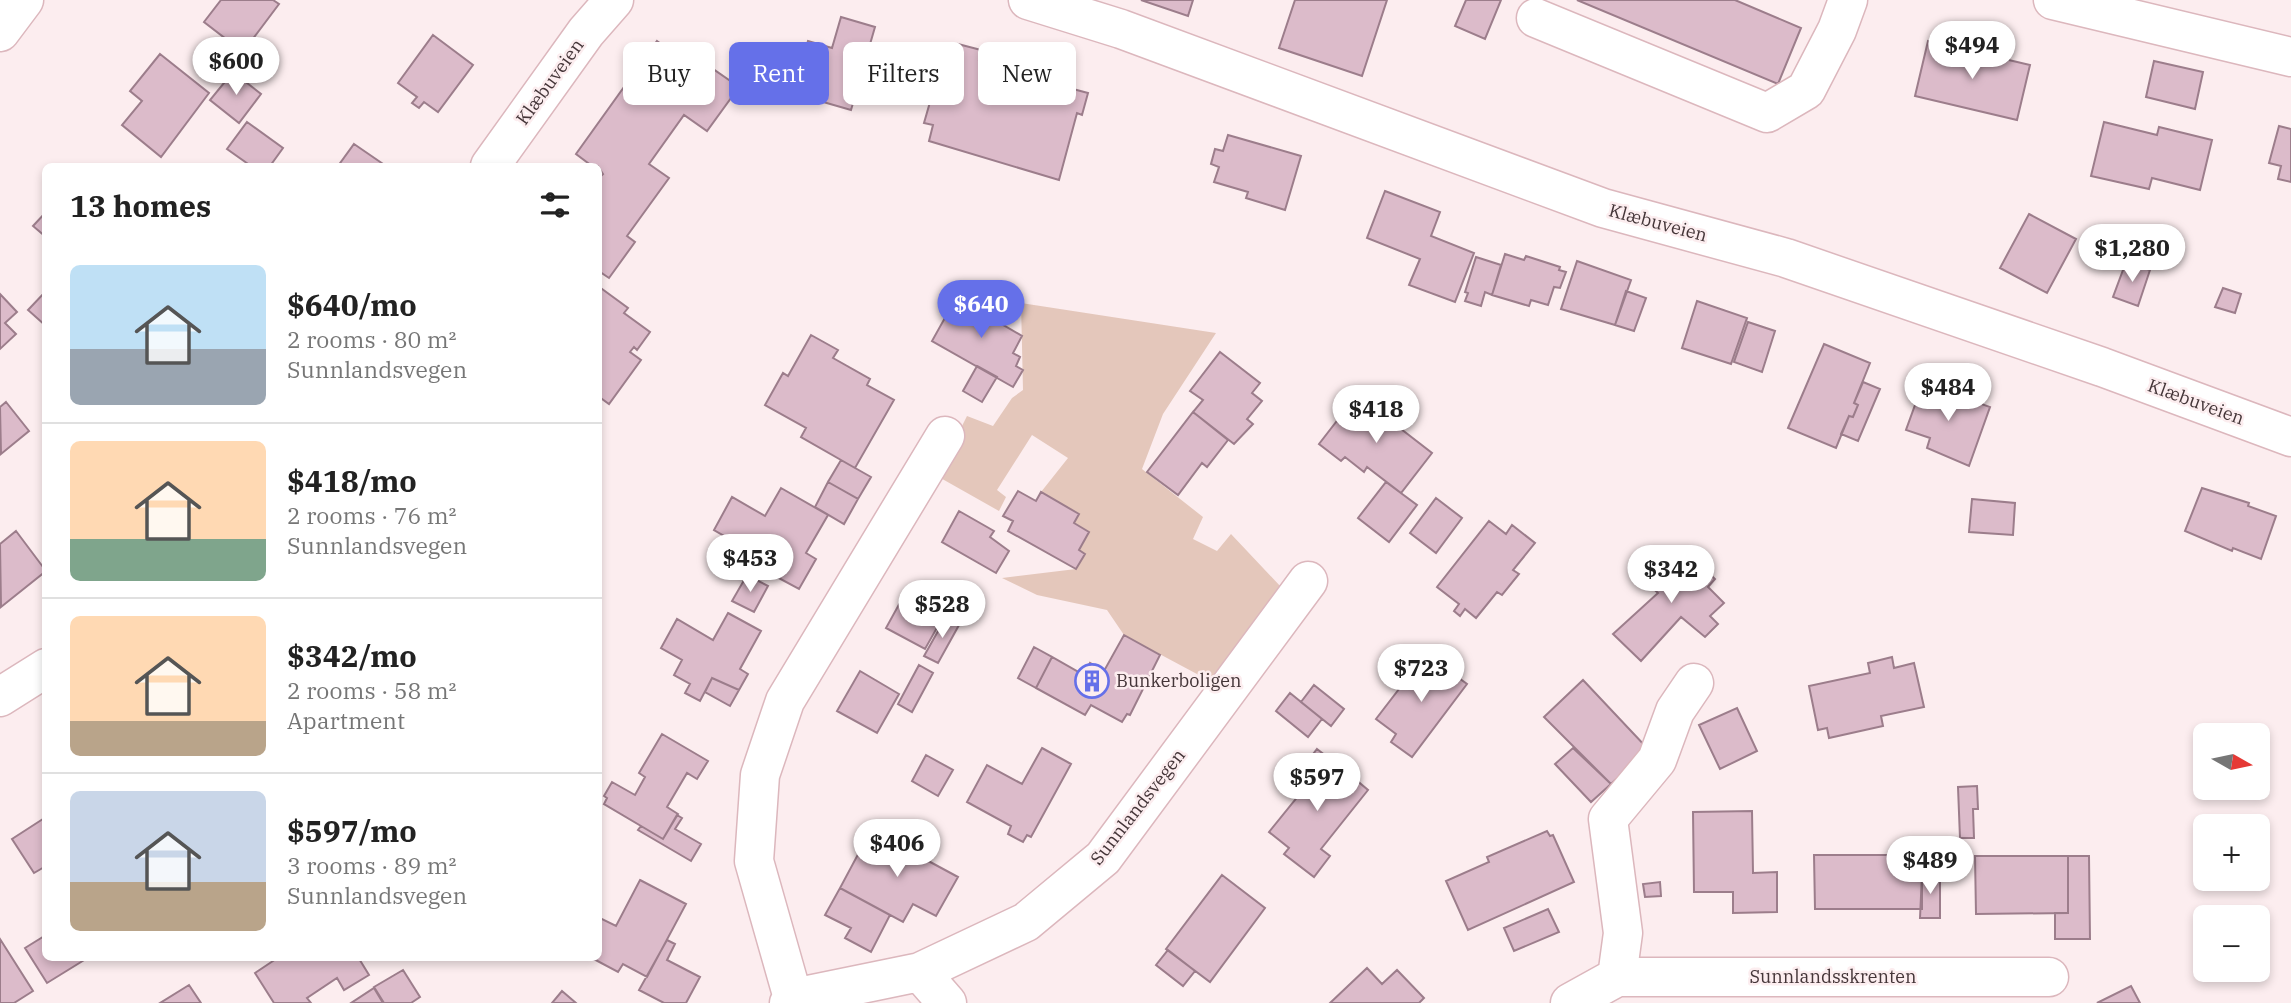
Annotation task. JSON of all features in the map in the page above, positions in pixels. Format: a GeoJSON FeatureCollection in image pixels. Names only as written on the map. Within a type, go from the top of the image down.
{"type":"FeatureCollection","features":[{"type":"Feature","properties":{"kind":"street"},"geometry":{"type":"LineString","coordinates":[[0,32],[24,0]]}},
{"type":"Feature","properties":{"kind":"street","name":"Klæbuveien"},"geometry":{"type":"LineString","coordinates":[[491,163],[586,32],[614,0]]}},
{"type":"Feature","properties":{"kind":"street","name":"Klæbuveien"},"geometry":{"type":"LineString","coordinates":[[1028,0],[1121,29],[1602,208],[1786,258],[2102,367],[2291,437]]}},
{"type":"Feature","properties":{"kind":"street"},"geometry":{"type":"LineString","coordinates":[[1536,18],[1767,113],[1806,90],[1837,30],[1848,0]]}},
{"type":"Feature","properties":{"kind":"street"},"geometry":{"type":"LineString","coordinates":[[2053,0],[2291,57]]}},
{"type":"Feature","properties":{"kind":"street","name":"Sunnlandsvegen"},"geometry":{"type":"LineString","coordinates":[[945,436],[785,701],[760,775],[754,861],[791,1001],[920,972],[1026,922],[1103,858],[1308,581]]}},
{"type":"Feature","properties":{"kind":"street"},"geometry":{"type":"LineString","coordinates":[[0,697],[42,670]]}},
{"type":"Feature","properties":{"kind":"street"},"geometry":{"type":"LineString","coordinates":[[1616,977],[1623,933],[1608,819],[1657,760],[1675,710],[1694,683]]}},
{"type":"Feature","properties":{"kind":"street"},"geometry":{"type":"LineString","coordinates":[[920,972],[947,1003]]}},
{"type":"Feature","properties":{"kind":"street","name":"Sunnlandsskrenten"},"geometry":{"type":"LineString","coordinates":[[1570,1003],[1616,977],[2049,977]]}},
{"type":"Feature","properties":{"kind":"shaded area"},"geometry":{"type":"Polygon","coordinates":[[[1021,303],[1216,333],[1163,414],[1142,469],[1203,517],[1193,539],[1217,551],[1231,534],[1281,587],[1210,681],[1124,635],[1107,610],[1037,595],[1002,578],[1076,569],[1084,554],[1079,550],[1089,532],[1074,523],[1079,514],[1041,492],[1068,458],[1032,435],[997,490],[1006,497],[999,511],[937,476],[967,416],[993,426],[1012,398],[1023,390],[1021,303]]]}},
{"type":"Feature","properties":{"kind":"building"},"geometry":{"type":"Polygon","coordinates":[[[221,0],[273,0],[279,4],[243,52],[204,22],[221,0]]]}},
{"type":"Feature","properties":{"kind":"building"},"geometry":{"type":"Polygon","coordinates":[[[1141,0],[1193,0],[1188,16],[1141,0]]]}},
{"type":"Feature","properties":{"kind":"building"},"geometry":{"type":"Polygon","coordinates":[[[1295,0],[1387,0],[1362,76],[1279,48],[1295,0]]]}},
{"type":"Feature","properties":{"kind":"building"},"geometry":{"type":"Polygon","coordinates":[[[1466,0],[1501,0],[1485,39],[1455,26],[1466,0]]]}},
{"type":"Feature","properties":{"kind":"building"},"geometry":{"type":"Polygon","coordinates":[[[1577,0],[1735,0],[1801,28],[1778,84],[1577,0]]]}},
{"type":"Feature","properties":{"kind":"building"},"geometry":{"type":"Polygon","coordinates":[[[841,17],[875,27],[871,42],[843,42],[843,105],[852,105],[851,110],[829,104],[829,47],[832,48],[841,17]]]}},
{"type":"Feature","properties":{"kind":"building"},"geometry":{"type":"Polygon","coordinates":[[[433,35],[473,65],[438,112],[424,102],[419,108],[412,103],[417,97],[398,83],[433,35]]]}},
{"type":"Feature","properties":{"kind":"building"},"geometry":{"type":"Polygon","coordinates":[[[1928,41],[2030,65],[2017,120],[1915,96],[1928,41]]]}},
{"type":"Feature","properties":{"kind":"building"},"geometry":{"type":"Polygon","coordinates":[[[964,46],[978,49],[978,105],[1076,105],[1076,90],[1088,93],[1082,115],[1077,113],[1059,180],[929,141],[933,125],[924,123],[929,105],[964,105],[964,46]]]}},
{"type":"Feature","properties":{"kind":"building"},"geometry":{"type":"Polygon","coordinates":[[[160,54],[209,93],[161,157],[122,125],[142,101],[130,91],[160,54]]]}},
{"type":"Feature","properties":{"kind":"building"},"geometry":{"type":"Polygon","coordinates":[[[2154,61],[2203,72],[2195,109],[2146,97],[2154,61]]]}},
{"type":"Feature","properties":{"kind":"building"},"geometry":{"type":"Polygon","coordinates":[[[715,70],[729,80],[729,101],[707,131],[684,115],[649,164],[669,178],[627,236],[635,242],[609,278],[602,273],[602,163],[588,163],[576,154],[623,88],[623,105],[715,105],[715,70]]]}},
{"type":"Feature","properties":{"kind":"building"},"geometry":{"type":"Polygon","coordinates":[[[233,72],[261,94],[239,123],[210,100],[233,72]]]}},
{"type":"Feature","properties":{"kind":"building"},"geometry":{"type":"Polygon","coordinates":[[[247,122],[283,148],[272,163],[247,163],[227,149],[247,122]]]}},
{"type":"Feature","properties":{"kind":"building"},"geometry":{"type":"Polygon","coordinates":[[[2104,122],[2157,135],[2159,127],[2212,140],[2200,190],[2152,178],[2149,189],[2091,176],[2104,122]]]}},
{"type":"Feature","properties":{"kind":"building"},"geometry":{"type":"Polygon","coordinates":[[[2279,126],[2291,129],[2291,182],[2278,179],[2281,166],[2269,163],[2279,126]]]}},
{"type":"Feature","properties":{"kind":"building"},"geometry":{"type":"Polygon","coordinates":[[[1228,135],[1301,156],[1285,210],[1246,198],[1248,192],[1214,182],[1219,167],[1211,164],[1215,149],[1223,151],[1228,135]]]}},
{"type":"Feature","properties":{"kind":"building"},"geometry":{"type":"Polygon","coordinates":[[[354,144],[382,163],[340,163],[354,144]]]}},
{"type":"Feature","properties":{"kind":"building"},"geometry":{"type":"Polygon","coordinates":[[[1385,191],[1440,212],[1431,236],[1474,253],[1455,302],[1409,285],[1420,259],[1367,238],[1385,191]]]}},
{"type":"Feature","properties":{"kind":"building"},"geometry":{"type":"Polygon","coordinates":[[[2029,214],[2076,239],[2047,293],[2000,268],[2029,214]]]}},
{"type":"Feature","properties":{"kind":"building"},"geometry":{"type":"Polygon","coordinates":[[[42,216],[42,234],[33,226],[42,216]]]}},
{"type":"Feature","properties":{"kind":"building"},"geometry":{"type":"Polygon","coordinates":[[[1505,254],[1524,260],[1526,256],[1560,267],[1559,270],[1566,272],[1560,288],[1554,287],[1548,305],[1531,300],[1529,306],[1492,295],[1505,254]]]}},
{"type":"Feature","properties":{"kind":"building"},"geometry":{"type":"Polygon","coordinates":[[[1476,257],[1501,265],[1492,295],[1485,292],[1481,306],[1465,301],[1468,293],[1465,292],[1476,257]]]}},
{"type":"Feature","properties":{"kind":"building"},"geometry":{"type":"Polygon","coordinates":[[[1577,261],[1631,280],[1615,325],[1561,309],[1577,261]]]}},
{"type":"Feature","properties":{"kind":"building"},"geometry":{"type":"Polygon","coordinates":[[[2126,262],[2150,270],[2138,306],[2113,297],[2126,262]]]}},
{"type":"Feature","properties":{"kind":"building"},"geometry":{"type":"Polygon","coordinates":[[[2223,288],[2241,294],[2235,313],[2215,307],[2223,288]]]}},
{"type":"Feature","properties":{"kind":"building"},"geometry":{"type":"Polygon","coordinates":[[[602,289],[628,308],[624,313],[650,332],[637,350],[634,347],[630,352],[641,360],[609,404],[602,399],[602,289]]]}},
{"type":"Feature","properties":{"kind":"building"},"geometry":{"type":"Polygon","coordinates":[[[1626,291],[1646,298],[1634,331],[1615,325],[1626,291]]]}},
{"type":"Feature","properties":{"kind":"building"},"geometry":{"type":"Polygon","coordinates":[[[0,294],[17,312],[5,323],[16,334],[0,349],[0,294]]]}},
{"type":"Feature","properties":{"kind":"building"},"geometry":{"type":"Polygon","coordinates":[[[42,295],[42,322],[28,310],[42,295]]]}},
{"type":"Feature","properties":{"kind":"building"},"geometry":{"type":"Polygon","coordinates":[[[956,298],[973,307],[976,302],[1003,317],[1000,323],[1022,336],[1013,353],[1020,357],[1016,366],[1023,370],[1013,387],[932,341],[956,298]]]}},
{"type":"Feature","properties":{"kind":"building"},"geometry":{"type":"Polygon","coordinates":[[[1697,301],[1747,318],[1731,364],[1682,348],[1697,301]]]}},
{"type":"Feature","properties":{"kind":"building"},"geometry":{"type":"Polygon","coordinates":[[[1748,322],[1775,331],[1762,372],[1734,362],[1748,322]]]}},
{"type":"Feature","properties":{"kind":"building"},"geometry":{"type":"Polygon","coordinates":[[[811,335],[838,350],[833,358],[870,379],[867,385],[894,400],[855,468],[801,437],[806,428],[765,405],[783,373],[788,376],[811,335]]]}},
{"type":"Feature","properties":{"kind":"building"},"geometry":{"type":"Polygon","coordinates":[[[1824,344],[1870,363],[1854,403],[1858,405],[1853,417],[1849,416],[1836,448],[1788,428],[1824,344]]]}},
{"type":"Feature","properties":{"kind":"building"},"geometry":{"type":"Polygon","coordinates":[[[1220,352],[1260,383],[1252,393],[1262,401],[1247,419],[1253,424],[1234,444],[1193,412],[1203,400],[1190,391],[1220,352]]]}},
{"type":"Feature","properties":{"kind":"building"},"geometry":{"type":"Polygon","coordinates":[[[977,366],[997,377],[982,402],[963,391],[977,366]]]}},
{"type":"Feature","properties":{"kind":"building"},"geometry":{"type":"Polygon","coordinates":[[[1863,382],[1880,389],[1858,441],[1841,434],[1849,416],[1853,417],[1858,405],[1854,403],[1863,382]]]}},
{"type":"Feature","properties":{"kind":"building"},"geometry":{"type":"Polygon","coordinates":[[[1923,383],[1990,407],[1969,466],[1927,448],[1930,438],[1906,430],[1923,383]]]}},
{"type":"Feature","properties":{"kind":"building"},"geometry":{"type":"Polygon","coordinates":[[[1357,395],[1432,453],[1401,493],[1367,467],[1364,472],[1345,457],[1341,461],[1319,444],[1357,395]]]}},
{"type":"Feature","properties":{"kind":"building"},"geometry":{"type":"Polygon","coordinates":[[[6,402],[29,431],[1,454],[0,407],[6,402]]]}},
{"type":"Feature","properties":{"kind":"building"},"geometry":{"type":"Polygon","coordinates":[[[1193,412],[1228,440],[1207,467],[1202,463],[1178,495],[1147,472],[1193,412]]]}},
{"type":"Feature","properties":{"kind":"building"},"geometry":{"type":"Polygon","coordinates":[[[841,460],[871,477],[858,499],[828,482],[841,460]]]}},
{"type":"Feature","properties":{"kind":"building"},"geometry":{"type":"Polygon","coordinates":[[[828,482],[858,499],[844,524],[815,507],[828,482]]]}},
{"type":"Feature","properties":{"kind":"building"},"geometry":{"type":"Polygon","coordinates":[[[1386,482],[1417,505],[1389,542],[1358,518],[1386,482]]]}},
{"type":"Feature","properties":{"kind":"building"},"geometry":{"type":"Polygon","coordinates":[[[781,488],[828,515],[806,553],[816,559],[799,589],[775,576],[779,568],[771,563],[767,571],[740,555],[745,548],[714,530],[732,497],[765,516],[781,488]]]}},
{"type":"Feature","properties":{"kind":"building"},"geometry":{"type":"Polygon","coordinates":[[[2202,488],[2249,503],[2248,506],[2276,516],[2261,559],[2233,548],[2232,551],[2185,531],[2202,488]]]}},
{"type":"Feature","properties":{"kind":"building"},"geometry":{"type":"Polygon","coordinates":[[[1018,491],[1036,501],[1041,492],[1079,514],[1074,523],[1089,532],[1079,550],[1085,554],[1076,569],[1008,531],[1013,521],[1003,516],[1018,491]]]}},
{"type":"Feature","properties":{"kind":"building"},"geometry":{"type":"Polygon","coordinates":[[[1436,498],[1462,518],[1436,553],[1410,533],[1436,498]]]}},
{"type":"Feature","properties":{"kind":"building"},"geometry":{"type":"Polygon","coordinates":[[[1972,499],[2015,503],[2013,535],[1969,532],[1972,499]]]}},
{"type":"Feature","properties":{"kind":"building"},"geometry":{"type":"Polygon","coordinates":[[[959,511],[994,531],[990,537],[1009,551],[996,573],[942,542],[959,511]]]}},
{"type":"Feature","properties":{"kind":"building"},"geometry":{"type":"Polygon","coordinates":[[[1489,521],[1506,534],[1512,525],[1535,543],[1513,570],[1519,574],[1502,595],[1497,592],[1476,618],[1465,609],[1460,616],[1454,611],[1459,604],[1437,587],[1489,521]]]}},
{"type":"Feature","properties":{"kind":"building"},"geometry":{"type":"Polygon","coordinates":[[[16,531],[42,566],[42,574],[1,607],[0,544],[16,531]]]}},
{"type":"Feature","properties":{"kind":"building"},"geometry":{"type":"Polygon","coordinates":[[[1672,550],[1689,567],[1695,560],[1715,579],[1708,587],[1724,603],[1710,616],[1718,624],[1705,637],[1681,617],[1641,661],[1613,634],[1658,593],[1643,579],[1672,550]]]}},
{"type":"Feature","properties":{"kind":"building"},"geometry":{"type":"Polygon","coordinates":[[[747,575],[768,586],[754,612],[732,601],[747,575]]]}},
{"type":"Feature","properties":{"kind":"building"},"geometry":{"type":"Polygon","coordinates":[[[908,588],[947,610],[925,649],[886,628],[908,588]]]}},
{"type":"Feature","properties":{"kind":"building"},"geometry":{"type":"Polygon","coordinates":[[[728,613],[761,631],[740,669],[748,674],[739,690],[712,678],[700,701],[685,693],[690,684],[674,675],[682,660],[661,648],[677,619],[713,640],[728,613]]]}},
{"type":"Feature","properties":{"kind":"building"},"geometry":{"type":"Polygon","coordinates":[[[946,617],[959,625],[938,663],[924,656],[946,617]]]}},
{"type":"Feature","properties":{"kind":"building","name":"Bunkerboligen"},"geometry":{"type":"Polygon","coordinates":[[[1124,635],[1160,655],[1130,715],[1127,714],[1122,722],[1091,705],[1085,715],[1036,688],[1052,657],[1084,675],[1090,663],[1104,671],[1124,635]]]}},
{"type":"Feature","properties":{"kind":"building"},"geometry":{"type":"Polygon","coordinates":[[[1034,647],[1052,657],[1036,688],[1018,678],[1034,647]]]}},
{"type":"Feature","properties":{"kind":"building"},"geometry":{"type":"Polygon","coordinates":[[[1426,654],[1467,684],[1412,757],[1391,742],[1396,734],[1376,719],[1426,654]]]}},
{"type":"Feature","properties":{"kind":"building"},"geometry":{"type":"Polygon","coordinates":[[[1892,657],[1894,668],[1914,663],[1924,707],[1881,716],[1883,726],[1829,738],[1827,728],[1818,730],[1809,686],[1870,673],[1868,663],[1892,657]]]}},
{"type":"Feature","properties":{"kind":"building"},"geometry":{"type":"Polygon","coordinates":[[[919,665],[933,673],[912,712],[898,704],[919,665]]]}},
{"type":"Feature","properties":{"kind":"building"},"geometry":{"type":"Polygon","coordinates":[[[860,671],[899,694],[877,733],[837,711],[860,671]]]}},
{"type":"Feature","properties":{"kind":"building"},"geometry":{"type":"Polygon","coordinates":[[[712,678],[739,690],[730,706],[705,692],[712,678]]]}},
{"type":"Feature","properties":{"kind":"building"},"geometry":{"type":"Polygon","coordinates":[[[1583,680],[1648,749],[1611,784],[1544,717],[1583,680]]]}},
{"type":"Feature","properties":{"kind":"building"},"geometry":{"type":"Polygon","coordinates":[[[1314,685],[1344,709],[1331,726],[1301,702],[1314,685]]]}},
{"type":"Feature","properties":{"kind":"building"},"geometry":{"type":"Polygon","coordinates":[[[1290,693],[1322,719],[1308,737],[1276,711],[1290,693]]]}},
{"type":"Feature","properties":{"kind":"building"},"geometry":{"type":"Polygon","coordinates":[[[1737,708],[1757,751],[1720,769],[1699,725],[1737,708]]]}},
{"type":"Feature","properties":{"kind":"building"},"geometry":{"type":"Polygon","coordinates":[[[662,734],[708,761],[697,779],[687,773],[667,807],[678,814],[663,839],[604,804],[607,798],[604,796],[612,782],[635,795],[645,777],[639,773],[662,734]]]}},
{"type":"Feature","properties":{"kind":"building"},"geometry":{"type":"Polygon","coordinates":[[[1042,748],[1071,764],[1031,837],[1027,835],[1023,842],[1008,834],[1011,826],[967,802],[987,765],[1022,784],[1042,748]]]}},
{"type":"Feature","properties":{"kind":"building"},"geometry":{"type":"Polygon","coordinates":[[[1573,748],[1611,784],[1591,802],[1555,764],[1573,748]]]}},
{"type":"Feature","properties":{"kind":"building"},"geometry":{"type":"Polygon","coordinates":[[[1317,749],[1335,763],[1331,768],[1345,779],[1349,774],[1368,790],[1321,849],[1330,856],[1314,877],[1284,854],[1289,848],[1269,832],[1308,784],[1297,775],[1317,749]]]}},
{"type":"Feature","properties":{"kind":"building"},"geometry":{"type":"Polygon","coordinates":[[[926,755],[953,770],[938,796],[912,781],[926,755]]]}},
{"type":"Feature","properties":{"kind":"building"},"geometry":{"type":"Polygon","coordinates":[[[1977,786],[1978,809],[1973,809],[1974,838],[1960,838],[1958,787],[1977,786]]]}},
{"type":"Feature","properties":{"kind":"building"},"geometry":{"type":"Polygon","coordinates":[[[1752,811],[1753,873],[1777,872],[1777,912],[1733,913],[1733,892],[1694,892],[1693,812],[1752,811]]]}},
{"type":"Feature","properties":{"kind":"building"},"geometry":{"type":"Polygon","coordinates":[[[677,815],[682,818],[675,829],[701,844],[691,861],[638,830],[641,826],[663,839],[677,815]]]}},
{"type":"Feature","properties":{"kind":"building"},"geometry":{"type":"Polygon","coordinates":[[[42,820],[42,868],[34,873],[12,839],[42,820]]]}},
{"type":"Feature","properties":{"kind":"building"},"geometry":{"type":"Polygon","coordinates":[[[871,830],[958,877],[936,916],[913,904],[903,922],[840,888],[871,830]]]}},
{"type":"Feature","properties":{"kind":"building"},"geometry":{"type":"Polygon","coordinates":[[[1547,831],[1550,836],[1553,835],[1574,882],[1468,930],[1446,881],[1489,862],[1487,857],[1547,831]]]}},
{"type":"Feature","properties":{"kind":"building"},"geometry":{"type":"Polygon","coordinates":[[[1814,855],[1922,855],[1922,909],[1815,909],[1814,855]]]}},
{"type":"Feature","properties":{"kind":"building"},"geometry":{"type":"Polygon","coordinates":[[[1975,856],[2068,856],[2068,913],[1976,914],[1975,856]]]}},
{"type":"Feature","properties":{"kind":"building"},"geometry":{"type":"Polygon","coordinates":[[[2068,856],[2089,856],[2090,939],[2055,939],[2055,913],[2068,913],[2068,856]]]}},
{"type":"Feature","properties":{"kind":"building"},"geometry":{"type":"Polygon","coordinates":[[[1922,874],[1940,874],[1940,918],[1920,918],[1922,874]]]}},
{"type":"Feature","properties":{"kind":"building"},"geometry":{"type":"Polygon","coordinates":[[[1222,875],[1265,908],[1210,982],[1166,949],[1222,875]]]}},
{"type":"Feature","properties":{"kind":"building"},"geometry":{"type":"Polygon","coordinates":[[[640,880],[686,904],[647,977],[623,964],[618,972],[597,961],[602,961],[602,919],[616,926],[640,880]]]}},
{"type":"Feature","properties":{"kind":"building"},"geometry":{"type":"Polygon","coordinates":[[[1660,882],[1661,896],[1645,897],[1643,884],[1660,882]]]}},
{"type":"Feature","properties":{"kind":"building"},"geometry":{"type":"Polygon","coordinates":[[[840,888],[890,915],[871,952],[845,938],[851,928],[825,915],[840,888]]]}},
{"type":"Feature","properties":{"kind":"building"},"geometry":{"type":"Polygon","coordinates":[[[1548,909],[1559,932],[1514,951],[1504,928],[1548,909]]]}},
{"type":"Feature","properties":{"kind":"building"},"geometry":{"type":"Polygon","coordinates":[[[42,937],[42,961],[83,961],[47,983],[25,948],[42,937]]]}},
{"type":"Feature","properties":{"kind":"building"},"geometry":{"type":"Polygon","coordinates":[[[0,939],[33,991],[14,1003],[0,1003],[0,939]]]}},
{"type":"Feature","properties":{"kind":"building"},"geometry":{"type":"Polygon","coordinates":[[[667,940],[675,944],[667,960],[700,977],[686,1003],[664,1003],[639,990],[667,940]]]}},
{"type":"Feature","properties":{"kind":"building"},"geometry":{"type":"Polygon","coordinates":[[[1168,950],[1195,971],[1183,986],[1156,965],[1168,950]]]}},
{"type":"Feature","properties":{"kind":"building"},"geometry":{"type":"Polygon","coordinates":[[[273,961],[360,961],[369,975],[344,990],[337,978],[307,998],[311,1003],[274,1003],[255,973],[273,961]]]}},
{"type":"Feature","properties":{"kind":"building"},"geometry":{"type":"Polygon","coordinates":[[[1367,968],[1382,984],[1397,970],[1424,998],[1419,1003],[1330,1003],[1367,968]]]}},
{"type":"Feature","properties":{"kind":"building"},"geometry":{"type":"Polygon","coordinates":[[[403,970],[420,997],[411,1003],[384,1003],[374,987],[403,970]]]}},
{"type":"Feature","properties":{"kind":"building"},"geometry":{"type":"Polygon","coordinates":[[[189,985],[201,1003],[160,1003],[189,985]]]}},
{"type":"Feature","properties":{"kind":"building"},"geometry":{"type":"Polygon","coordinates":[[[2131,986],[2140,1003],[2097,1003],[2131,986]]]}},
{"type":"Feature","properties":{"kind":"building"},"geometry":{"type":"Polygon","coordinates":[[[374,988],[383,1003],[351,1003],[374,988]]]}},
{"type":"Feature","properties":{"kind":"building"},"geometry":{"type":"Polygon","coordinates":[[[562,991],[576,1003],[552,1003],[562,991]]]}},
{"type":"Feature","properties":{"kind":"place","name":"Bunkerboligen"},"geometry":{"type":"Point","coordinates":[1092,681]}}]}
